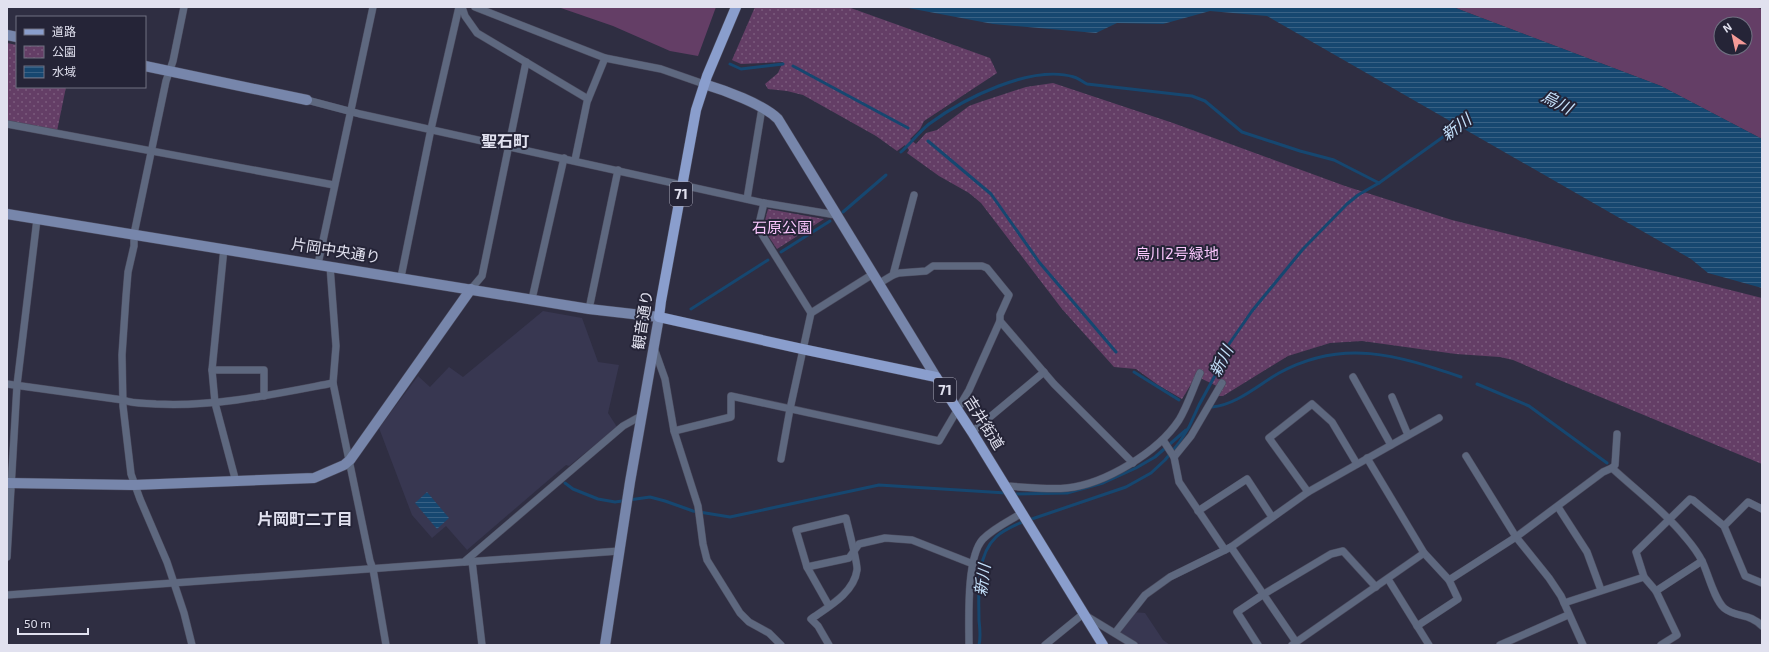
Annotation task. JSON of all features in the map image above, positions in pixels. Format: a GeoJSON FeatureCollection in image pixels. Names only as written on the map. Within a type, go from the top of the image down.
{"type":"FeatureCollection","features":[{"type":"Feature","properties":{"kind":"main road","name":"観音通り"},"geometry":{"type":"LineString","coordinates":[[660,317],[661,301],[696,110],[704,84],[736,7]]}},
{"type":"Feature","properties":{"kind":"main road","name":"71"},"geometry":{"type":"LineString","coordinates":[[660,317],[936,377]]}},
{"type":"Feature","properties":{"kind":"main road","name":"吉井街道"},"geometry":{"type":"LineString","coordinates":[[936,377],[958,409],[1006,486],[1103,645]]}},
{"type":"Feature","properties":{"kind":"street"},"geometry":{"type":"LineString","coordinates":[[184,7],[134,234],[134,246],[128,272],[122,331],[123,400],[131,474],[134,485],[167,562],[184,613],[192,645]]}},
{"type":"Feature","properties":{"kind":"street"},"geometry":{"type":"LineString","coordinates":[[318,264],[373,7]]}},
{"type":"Feature","properties":{"kind":"street"},"geometry":{"type":"LineString","coordinates":[[460,7],[478,33],[588,99]]}},
{"type":"Feature","properties":{"kind":"street"},"geometry":{"type":"LineString","coordinates":[[401,277],[431,129],[460,7]]}},
{"type":"Feature","properties":{"kind":"street"},"geometry":{"type":"LineString","coordinates":[[475,7],[605,58],[661,69],[704,84],[772,113],[778,119],[936,377]]}},
{"type":"Feature","properties":{"kind":"street"},"geometry":{"type":"LineString","coordinates":[[575,160],[588,99],[605,58]]}},
{"type":"Feature","properties":{"kind":"street"},"geometry":{"type":"LineString","coordinates":[[9,483],[134,485],[314,478],[344,465],[350,460],[471,289],[482,276],[526,62]]}},
{"type":"Feature","properties":{"kind":"street"},"geometry":{"type":"LineString","coordinates":[[146,66],[307,100],[747,199],[836,215]]}},
{"type":"Feature","properties":{"kind":"street"},"geometry":{"type":"LineString","coordinates":[[747,199],[762,108]]}},
{"type":"Feature","properties":{"kind":"street"},"geometry":{"type":"LineString","coordinates":[[7,124],[334,185]]}},
{"type":"Feature","properties":{"kind":"street"},"geometry":{"type":"LineString","coordinates":[[532,298],[564,158]]}},
{"type":"Feature","properties":{"kind":"street"},"geometry":{"type":"LineString","coordinates":[[589,308],[618,170]]}},
{"type":"Feature","properties":{"kind":"street"},"geometry":{"type":"LineString","coordinates":[[894,275],[914,195]]}},
{"type":"Feature","properties":{"kind":"street"},"geometry":{"type":"LineString","coordinates":[[764,202],[758,228],[811,313]]}},
{"type":"Feature","properties":{"kind":"street","name":"片岡中央通り"},"geometry":{"type":"LineString","coordinates":[[7,214],[589,308],[660,317]]}},
{"type":"Feature","properties":{"kind":"street"},"geometry":{"type":"LineString","coordinates":[[7,557],[9,483],[17,385],[37,219]]}},
{"type":"Feature","properties":{"kind":"street"},"geometry":{"type":"LineString","coordinates":[[224,248],[212,370],[215,403],[236,482]]}},
{"type":"Feature","properties":{"kind":"street"},"geometry":{"type":"LineString","coordinates":[[330,266],[336,346],[334,384],[370,561],[373,569],[385,645]]}},
{"type":"Feature","properties":{"kind":"street"},"geometry":{"type":"LineString","coordinates":[[674,431],[731,417],[731,396],[939,441],[980,367],[1000,321],[1000,315],[1009,295],[987,268],[982,266],[933,266],[926,271],[900,273],[878,284]]}},
{"type":"Feature","properties":{"kind":"street"},"geometry":{"type":"LineString","coordinates":[[781,459],[802,349],[811,313],[873,274]]}},
{"type":"Feature","properties":{"kind":"street","name":"観音通り"},"geometry":{"type":"LineString","coordinates":[[605,645],[641,416],[660,317]]}},
{"type":"Feature","properties":{"kind":"street"},"geometry":{"type":"LineString","coordinates":[[1000,321],[1044,372],[1133,463]]}},
{"type":"Feature","properties":{"kind":"street"},"geometry":{"type":"LineString","coordinates":[[654,348],[665,378],[674,431],[698,506],[702,544],[707,560],[740,613],[749,622],[769,633],[781,645]]}},
{"type":"Feature","properties":{"kind":"street"},"geometry":{"type":"LineString","coordinates":[[212,370],[264,370],[264,396]]}},
{"type":"Feature","properties":{"kind":"street"},"geometry":{"type":"LineString","coordinates":[[972,432],[1044,372]]}},
{"type":"Feature","properties":{"kind":"street"},"geometry":{"type":"LineString","coordinates":[[1006,486],[1042,488],[1076,486],[1102,478],[1133,463],[1163,440],[1179,420],[1186,407],[1200,372]]}},
{"type":"Feature","properties":{"kind":"street"},"geometry":{"type":"LineString","coordinates":[[1353,377],[1391,445]]}},
{"type":"Feature","properties":{"kind":"street"},"geometry":{"type":"LineString","coordinates":[[1174,457],[1191,436],[1222,383]]}},
{"type":"Feature","properties":{"kind":"street"},"geometry":{"type":"LineString","coordinates":[[7,384],[123,400],[131,403],[172,405],[215,403],[334,384]]}},
{"type":"Feature","properties":{"kind":"street"},"geometry":{"type":"LineString","coordinates":[[1392,397],[1408,435]]}},
{"type":"Feature","properties":{"kind":"street"},"geometry":{"type":"LineString","coordinates":[[1308,492],[1269,438],[1312,404],[1332,422],[1358,464]]}},
{"type":"Feature","properties":{"kind":"street"},"geometry":{"type":"LineString","coordinates":[[468,562],[623,426],[641,416]]}},
{"type":"Feature","properties":{"kind":"street"},"geometry":{"type":"LineString","coordinates":[[1115,633],[1145,594],[1170,577],[1228,549],[1308,492],[1439,418]]}},
{"type":"Feature","properties":{"kind":"street"},"geometry":{"type":"LineString","coordinates":[[1449,580],[1516,537],[1603,472],[1612,468],[1615,465],[1617,434]]}},
{"type":"Feature","properties":{"kind":"street"},"geometry":{"type":"LineString","coordinates":[[1163,440],[1174,457],[1179,482],[1198,511],[1264,594],[1294,644],[1424,553]]}},
{"type":"Feature","properties":{"kind":"street"},"geometry":{"type":"LineString","coordinates":[[1466,456],[1516,537],[1549,578],[1564,603],[1583,645]]}},
{"type":"Feature","properties":{"kind":"street"},"geometry":{"type":"LineString","coordinates":[[1367,458],[1424,553],[1449,580],[1458,599],[1418,626]]}},
{"type":"Feature","properties":{"kind":"street"},"geometry":{"type":"LineString","coordinates":[[1612,468],[1669,520],[1686,538],[1702,561],[1712,588],[1723,607],[1733,613],[1748,616],[1762,626]]}},
{"type":"Feature","properties":{"kind":"street"},"geometry":{"type":"LineString","coordinates":[[1198,511],[1247,479],[1272,517]]}},
{"type":"Feature","properties":{"kind":"street"},"geometry":{"type":"LineString","coordinates":[[1661,645],[1677,635],[1656,590],[1644,577],[1636,552],[1690,499],[1724,526],[1745,576],[1762,583]]}},
{"type":"Feature","properties":{"kind":"street"},"geometry":{"type":"LineString","coordinates":[[1724,526],[1748,502],[1762,509]]}},
{"type":"Feature","properties":{"kind":"street"},"geometry":{"type":"LineString","coordinates":[[1558,507],[1587,552],[1601,590]]}},
{"type":"Feature","properties":{"kind":"street"},"geometry":{"type":"LineString","coordinates":[[969,645],[974,555],[982,540],[994,530],[1022,513]]}},
{"type":"Feature","properties":{"kind":"street"},"geometry":{"type":"LineString","coordinates":[[829,606],[807,567],[796,530],[846,518],[857,569],[851,585],[841,597],[829,606],[811,619],[818,626],[829,645]]}},
{"type":"Feature","properties":{"kind":"street"},"geometry":{"type":"LineString","coordinates":[[807,567],[850,558],[859,544],[885,538],[912,540],[973,564]]}},
{"type":"Feature","properties":{"kind":"street"},"geometry":{"type":"LineString","coordinates":[[7,594],[619,551]]}},
{"type":"Feature","properties":{"kind":"street"},"geometry":{"type":"LineString","coordinates":[[1258,645],[1237,612],[1331,554],[1343,551],[1376,587]]}},
{"type":"Feature","properties":{"kind":"street"},"geometry":{"type":"LineString","coordinates":[[1656,590],[1702,561]]}},
{"type":"Feature","properties":{"kind":"street"},"geometry":{"type":"LineString","coordinates":[[468,562],[482,645]]}},
{"type":"Feature","properties":{"kind":"street"},"geometry":{"type":"LineString","coordinates":[[1564,603],[1644,577]]}},
{"type":"Feature","properties":{"kind":"street"},"geometry":{"type":"LineString","coordinates":[[1388,579],[1429,645]]}},
{"type":"Feature","properties":{"kind":"street"},"geometry":{"type":"LineString","coordinates":[[1045,645],[1083,614],[1134,645]]}},
{"type":"Feature","properties":{"kind":"street"},"geometry":{"type":"LineString","coordinates":[[1500,645],[1568,614]]}},
{"type":"Feature","properties":{"kind":"shaded area"},"geometry":{"type":"Polygon","coordinates":[[[543,311],[582,318],[598,362],[619,365],[608,413],[617,427],[569,466],[566,465],[467,550],[446,526],[432,538],[412,515],[379,428],[418,376],[430,387],[449,367],[463,377],[543,311]]]}},
{"type":"Feature","properties":{"kind":"shaded area"},"geometry":{"type":"Polygon","coordinates":[[[1133,612],[1145,613],[1163,640],[1170,645],[1138,645],[1119,632],[1133,612]]]}},
{"type":"Feature","properties":{"kind":"green space"},"geometry":{"type":"Polygon","coordinates":[[[558,7],[716,7],[698,56],[670,51],[613,26],[558,7]]]}},
{"type":"Feature","properties":{"kind":"green space","name":"烏川2号緑地"},"geometry":{"type":"Polygon","coordinates":[[[755,7],[848,7],[990,58],[997,73],[924,121],[920,129],[910,139],[916,144],[926,133],[937,130],[969,106],[1026,87],[1053,83],[1173,123],[1345,186],[1452,220],[1762,298],[1762,464],[1513,360],[1500,357],[1456,354],[1362,341],[1330,343],[1288,356],[1223,396],[1218,396],[1221,388],[1196,376],[1182,399],[1158,385],[1136,369],[1114,367],[1062,309],[981,203],[969,193],[939,176],[907,153],[909,150],[905,145],[897,151],[876,136],[803,95],[787,91],[768,89],[765,84],[778,73],[783,62],[741,64],[732,60],[755,7]]]}},
{"type":"Feature","properties":{"kind":"green space"},"geometry":{"type":"Polygon","coordinates":[[[1453,7],[1754,7],[1762,9],[1762,139],[1661,86],[1453,7]]]}},
{"type":"Feature","properties":{"kind":"green space"},"geometry":{"type":"Polygon","coordinates":[[[7,43],[16,45],[16,88],[66,88],[57,131],[7,121],[7,43]]]}},
{"type":"Feature","properties":{"kind":"green space","name":"石原公園"},"geometry":{"type":"Polygon","coordinates":[[[768,209],[824,219],[777,249],[763,228],[768,209]]]}},
{"type":"Feature","properties":{"kind":"water","name":"烏川"},"geometry":{"type":"Polygon","coordinates":[[[903,7],[1453,7],[1661,86],[1762,139],[1762,288],[1708,273],[1691,259],[1267,16],[1210,11],[1163,24],[1117,23],[1096,33],[993,24],[903,7]]]}},
{"type":"Feature","properties":{"kind":"water"},"geometry":{"type":"Polygon","coordinates":[[[427,492],[449,518],[437,529],[415,503],[427,492]]]}},
{"type":"Feature","properties":{"kind":"waterway"},"geometry":{"type":"LineString","coordinates":[[730,64],[741,69],[783,64]]}},
{"type":"Feature","properties":{"kind":"waterway"},"geometry":{"type":"LineString","coordinates":[[793,66],[908,128]]}},
{"type":"Feature","properties":{"kind":"waterway"},"geometry":{"type":"LineString","coordinates":[[901,152],[929,124],[960,104],[998,86],[1038,75],[1057,74],[1074,77],[1087,84],[1192,96],[1205,101],[1242,132],[1300,151],[1334,160],[1379,183]]}},
{"type":"Feature","properties":{"kind":"waterway","name":"新川"},"geometry":{"type":"LineString","coordinates":[[979,645],[979,588],[981,565],[989,545],[996,537],[1020,523],[1126,487],[1151,473],[1165,460],[1179,443],[1189,427],[1218,370],[1227,347],[1252,311],[1303,249],[1347,204],[1358,195],[1379,183],[1461,124]]}},
{"type":"Feature","properties":{"kind":"waterway"},"geometry":{"type":"LineString","coordinates":[[928,141],[991,194],[1039,262],[1116,352]]}},
{"type":"Feature","properties":{"kind":"waterway"},"geometry":{"type":"LineString","coordinates":[[843,212],[886,175]]}},
{"type":"Feature","properties":{"kind":"waterway"},"geometry":{"type":"LineString","coordinates":[[781,252],[830,221]]}},
{"type":"Feature","properties":{"kind":"waterway"},"geometry":{"type":"LineString","coordinates":[[691,309],[768,260]]}},
{"type":"Feature","properties":{"kind":"waterway"},"geometry":{"type":"LineString","coordinates":[[1212,407],[1230,403],[1247,394],[1279,373],[1303,362],[1325,356],[1348,353],[1392,357],[1415,362],[1461,377]]}},
{"type":"Feature","properties":{"kind":"waterway"},"geometry":{"type":"LineString","coordinates":[[1134,372],[1179,400]]}},
{"type":"Feature","properties":{"kind":"waterway"},"geometry":{"type":"LineString","coordinates":[[1477,384],[1529,406],[1607,463]]}},
{"type":"Feature","properties":{"kind":"waterway"},"geometry":{"type":"LineString","coordinates":[[1014,494],[1067,493],[1103,483],[1136,468],[1155,457],[1186,430]]}},
{"type":"Feature","properties":{"kind":"waterway"},"geometry":{"type":"LineString","coordinates":[[565,483],[573,489],[598,499],[615,502],[650,497],[693,511],[730,517],[879,485],[1006,493]]}},
{"type":"Feature","properties":{"kind":"district","name":"聖石町"},"geometry":{"type":"Point","coordinates":[505,141]}},
{"type":"Feature","properties":{"kind":"district","name":"片岡町二丁目"},"geometry":{"type":"Point","coordinates":[305,519]}}]}
